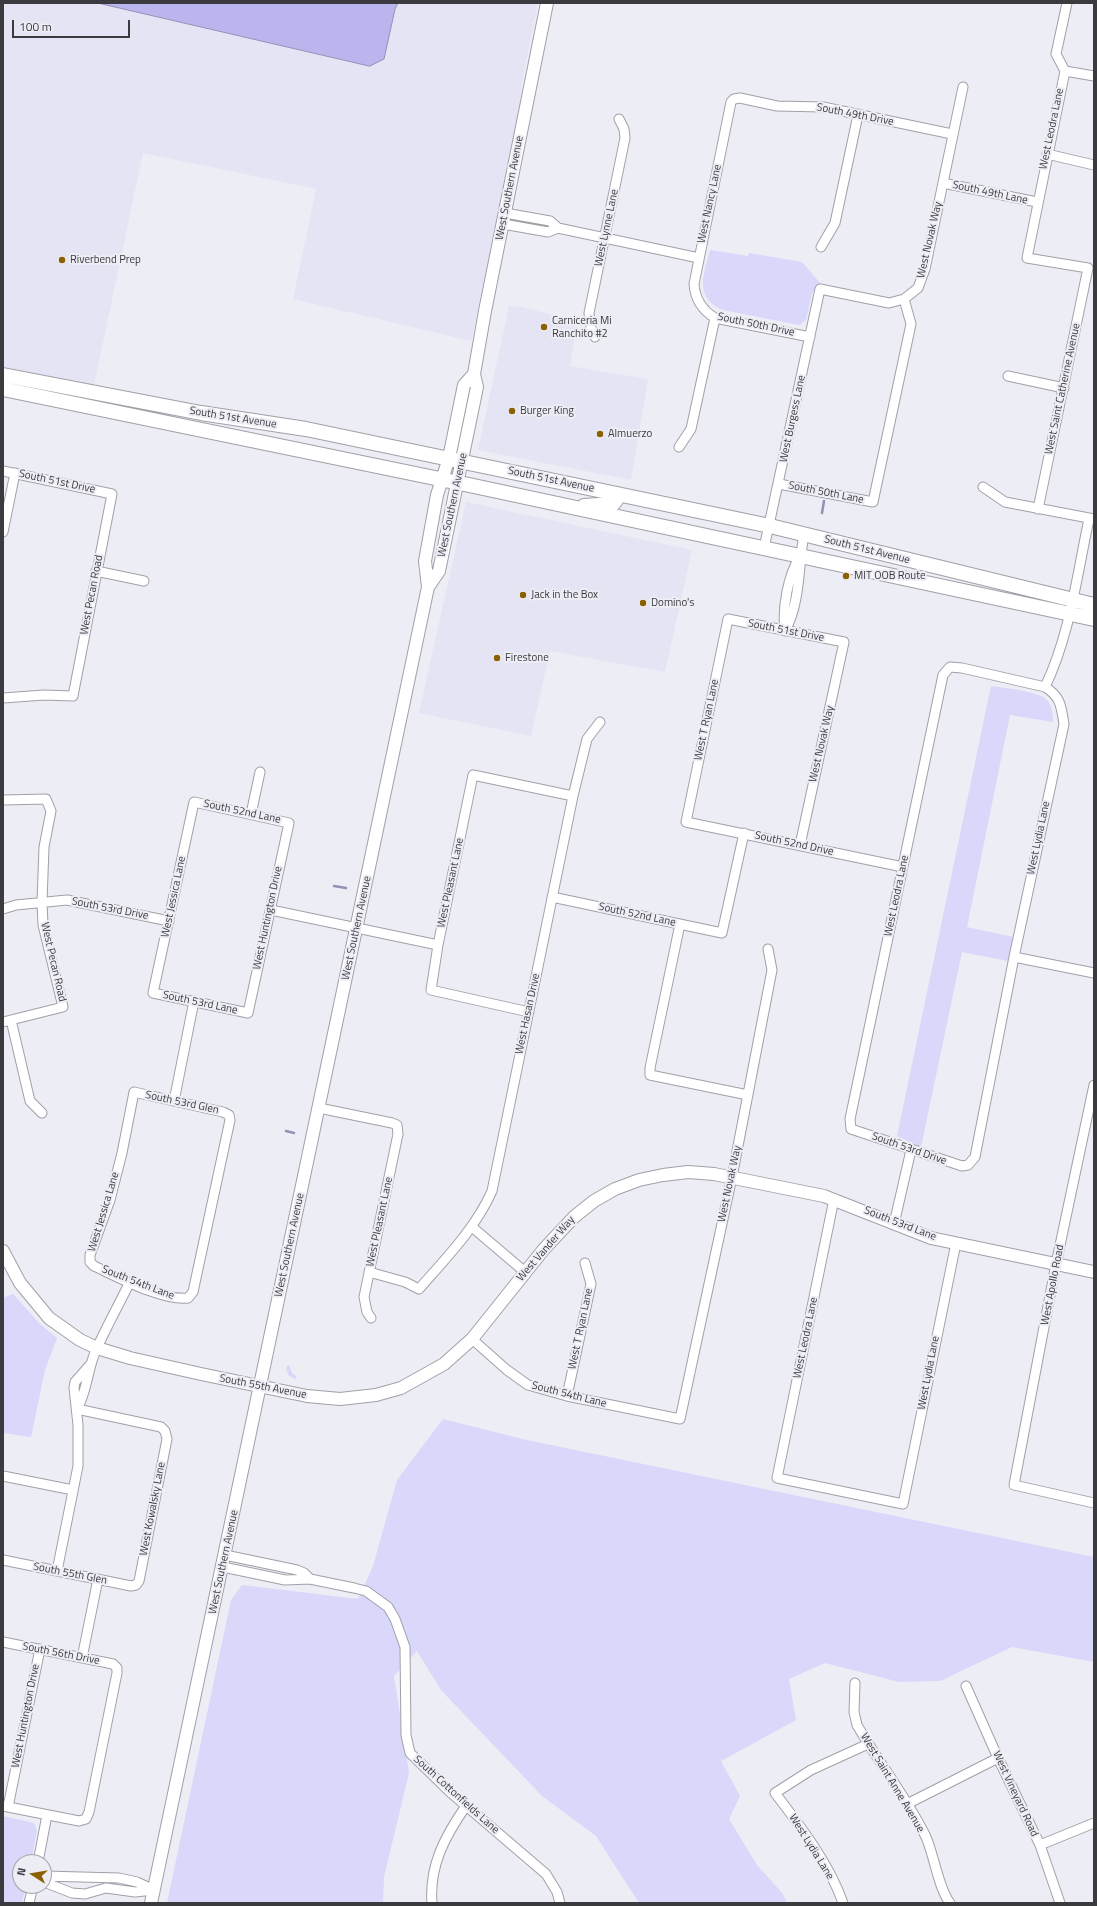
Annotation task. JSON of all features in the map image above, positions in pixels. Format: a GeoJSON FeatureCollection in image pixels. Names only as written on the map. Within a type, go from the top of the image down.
{"type":"FeatureCollection","features":[{"type":"Feature","properties":{"kind":"main road","name":"West Southern Avenue"},"geometry":{"type":"LineString","coordinates":[[428,587],[439,571],[457,483],[455,460],[464,385],[474,374],[547,3]]}},
{"type":"Feature","properties":{"kind":"main road","name":"South 51st Avenue"},"geometry":{"type":"LineString","coordinates":[[3,376],[201,413],[306,429],[770,526],[1071,607],[1094,619]]}},
{"type":"Feature","properties":{"kind":"main road","name":"South 51st Avenue"},"geometry":{"type":"LineString","coordinates":[[3,389],[800,556],[1071,607],[1094,605]]}},
{"type":"Feature","properties":{"kind":"main road"},"geometry":{"type":"LineString","coordinates":[[198,429],[201,413]]}},
{"type":"Feature","properties":{"kind":"main road","name":"West Southern Avenue"},"geometry":{"type":"LineString","coordinates":[[151,1903],[223,1567],[428,587],[425,561],[437,495],[442,480],[455,460]]}},
{"type":"Feature","properties":{"kind":"main road"},"geometry":{"type":"LineString","coordinates":[[571,508],[612,504],[616,500],[617,494]]}},
{"type":"Feature","properties":{"kind":"main road","name":"West Vander Way"},"geometry":{"type":"LineString","coordinates":[[472,1339],[565,1224],[594,1201],[615,1189],[639,1180],[676,1173],[703,1172],[732,1177]]}},
{"type":"Feature","properties":{"kind":"main road","name":"South 53rd Lane"},"geometry":{"type":"LineString","coordinates":[[732,1177],[834,1199],[920,1234],[1094,1272]]}},
{"type":"Feature","properties":{"kind":"main road","name":"South 55th Avenue"},"geometry":{"type":"LineString","coordinates":[[3,1251],[20,1283],[49,1318],[65,1331],[97,1348],[130,1358],[260,1386],[324,1398],[340,1399],[376,1395],[401,1388],[433,1372],[454,1356],[472,1339]]}},
{"type":"Feature","properties":{"kind":"street"},"geometry":{"type":"LineString","coordinates":[[1067,3],[1056,54],[1065,70],[1094,76]]}},
{"type":"Feature","properties":{"kind":"street","name":"West Leodra Lane"},"geometry":{"type":"LineString","coordinates":[[1065,70],[1027,258],[1088,268]]}},
{"type":"Feature","properties":{"kind":"street","name":"West Novak Way"},"geometry":{"type":"LineString","coordinates":[[904,299],[918,288],[925,270],[952,134],[963,87]]}},
{"type":"Feature","properties":{"kind":"street","name":"South 49th Drive"},"geometry":{"type":"LineString","coordinates":[[734,99],[740,98],[777,106],[823,107],[952,134]]}},
{"type":"Feature","properties":{"kind":"street","name":"West Nancy Lane"},"geometry":{"type":"LineString","coordinates":[[704,309],[694,290],[699,258],[730,105],[734,99]]}},
{"type":"Feature","properties":{"kind":"street"},"geometry":{"type":"LineString","coordinates":[[821,247],[835,223],[858,115]]}},
{"type":"Feature","properties":{"kind":"street","name":"West Lynne Lane"},"geometry":{"type":"LineString","coordinates":[[595,337],[591,328],[589,313],[625,138],[624,129],[619,119]]}},
{"type":"Feature","properties":{"kind":"street"},"geometry":{"type":"LineString","coordinates":[[1047,154],[1094,165]]}},
{"type":"Feature","properties":{"kind":"street","name":"South 49th Lane"},"geometry":{"type":"LineString","coordinates":[[943,183],[1038,202]]}},
{"type":"Feature","properties":{"kind":"street"},"geometry":{"type":"LineString","coordinates":[[504,218],[550,221],[558,228],[699,258]]}},
{"type":"Feature","properties":{"kind":"street","name":"West Saint Catherine Avenue"},"geometry":{"type":"LineString","coordinates":[[1038,509],[1088,268]]}},
{"type":"Feature","properties":{"kind":"street","name":"West Burgess Lane"},"geometry":{"type":"LineString","coordinates":[[764,548],[770,526],[820,289],[889,303],[904,299]]}},
{"type":"Feature","properties":{"kind":"street","name":"South 50th Lane"},"geometry":{"type":"LineString","coordinates":[[779,484],[873,502],[911,324],[904,299]]}},
{"type":"Feature","properties":{"kind":"street","name":"South 50th Drive"},"geometry":{"type":"LineString","coordinates":[[704,309],[715,318],[810,337]]}},
{"type":"Feature","properties":{"kind":"street"},"geometry":{"type":"LineString","coordinates":[[679,447],[691,429],[715,318]]}},
{"type":"Feature","properties":{"kind":"street"},"geometry":{"type":"LineString","coordinates":[[1008,376],[1064,388]]}},
{"type":"Feature","properties":{"kind":"street","name":"South 51st Drive"},"geometry":{"type":"LineString","coordinates":[[3,471],[112,494]]}},
{"type":"Feature","properties":{"kind":"street"},"geometry":{"type":"LineString","coordinates":[[3,532],[15,473]]}},
{"type":"Feature","properties":{"kind":"street"},"geometry":{"type":"LineString","coordinates":[[983,488],[1006,502],[1092,519],[1056,664],[1045,687]]}},
{"type":"Feature","properties":{"kind":"street","name":"West Pecan Road"},"geometry":{"type":"LineString","coordinates":[[3,698],[44,695],[73,696],[112,494]]}},
{"type":"Feature","properties":{"kind":"street"},"geometry":{"type":"LineString","coordinates":[[785,631],[791,620],[798,588],[801,569],[800,556],[804,534]]}},
{"type":"Feature","properties":{"kind":"street"},"geometry":{"type":"LineString","coordinates":[[96,571],[144,581]]}},
{"type":"Feature","properties":{"kind":"street","name":"South 51st Drive"},"geometry":{"type":"LineString","coordinates":[[728,619],[844,642]]}},
{"type":"Feature","properties":{"kind":"street","name":"West T Ryan Lane"},"geometry":{"type":"LineString","coordinates":[[686,822],[728,619]]}},
{"type":"Feature","properties":{"kind":"street","name":"West Novak Way"},"geometry":{"type":"LineString","coordinates":[[800,845],[844,642]]}},
{"type":"Feature","properties":{"kind":"street","name":"West Leodra Lane"},"geometry":{"type":"LineString","coordinates":[[851,1129],[850,1119],[943,675],[950,667],[962,668],[1045,687]]}},
{"type":"Feature","properties":{"kind":"street","name":"West Lydia Lane"},"geometry":{"type":"LineString","coordinates":[[968,1165],[975,1157],[1014,957],[1064,724],[1060,703],[1055,693],[1045,687]]}},
{"type":"Feature","properties":{"kind":"street","name":"West Hasan Drive"},"geometry":{"type":"LineString","coordinates":[[369,1272],[405,1282],[419,1289],[472,1227],[484,1208],[492,1191],[573,796],[587,739],[600,722]]}},
{"type":"Feature","properties":{"kind":"street"},"geometry":{"type":"LineString","coordinates":[[251,814],[260,772]]}},
{"type":"Feature","properties":{"kind":"street","name":"West Pleasant Lane"},"geometry":{"type":"LineString","coordinates":[[529,1012],[431,990],[438,945],[473,776],[573,796]]}},
{"type":"Feature","properties":{"kind":"street","name":"West Pecan Road"},"geometry":{"type":"LineString","coordinates":[[3,800],[46,799],[51,811],[44,847],[42,902],[44,926],[63,1007],[7,1021]]}},
{"type":"Feature","properties":{"kind":"street","name":"South 52nd Lane"},"geometry":{"type":"LineString","coordinates":[[194,802],[289,823]]}},
{"type":"Feature","properties":{"kind":"street","name":"West Jessica Lane"},"geometry":{"type":"LineString","coordinates":[[153,993],[194,802]]}},
{"type":"Feature","properties":{"kind":"street","name":"South 52nd Drive"},"geometry":{"type":"LineString","coordinates":[[686,822],[903,867]]}},
{"type":"Feature","properties":{"kind":"street","name":"West Huntington Drive"},"geometry":{"type":"LineString","coordinates":[[248,1013],[289,823]]}},
{"type":"Feature","properties":{"kind":"street","name":"South 52nd Lane"},"geometry":{"type":"LineString","coordinates":[[552,897],[722,933],[744,833]]}},
{"type":"Feature","properties":{"kind":"street","name":"South 53rd Drive"},"geometry":{"type":"LineString","coordinates":[[3,909],[16,905],[67,900],[169,921]]}},
{"type":"Feature","properties":{"kind":"street"},"geometry":{"type":"LineString","coordinates":[[270,910],[438,945]]}},
{"type":"Feature","properties":{"kind":"street"},"geometry":{"type":"LineString","coordinates":[[680,924],[650,1075],[748,1096]]}},
{"type":"Feature","properties":{"kind":"street","name":"West Novak Way"},"geometry":{"type":"LineString","coordinates":[[680,1419],[732,1177],[772,970],[768,949]]}},
{"type":"Feature","properties":{"kind":"street"},"geometry":{"type":"LineString","coordinates":[[1014,957],[1094,973]]}},
{"type":"Feature","properties":{"kind":"street","name":"South 53rd Lane"},"geometry":{"type":"LineString","coordinates":[[153,993],[248,1013]]}},
{"type":"Feature","properties":{"kind":"street"},"geometry":{"type":"LineString","coordinates":[[174,1101],[194,1001]]}},
{"type":"Feature","properties":{"kind":"street"},"geometry":{"type":"LineString","coordinates":[[7,1021],[30,1101],[42,1113]]}},
{"type":"Feature","properties":{"kind":"street","name":"West Apollo Road"},"geometry":{"type":"LineString","coordinates":[[1094,1085],[1056,1264],[1014,1485],[1094,1503]]}},
{"type":"Feature","properties":{"kind":"street","name":"West Jessica Lane"},"geometry":{"type":"LineString","coordinates":[[90,1262],[90,1255],[110,1200],[122,1153],[134,1092]]}},
{"type":"Feature","properties":{"kind":"street","name":"South 53rd Glen"},"geometry":{"type":"LineString","coordinates":[[134,1092],[223,1112],[229,1115],[230,1120],[193,1292],[188,1298]]}},
{"type":"Feature","properties":{"kind":"street","name":"West Pleasant Lane"},"geometry":{"type":"LineString","coordinates":[[319,1108],[397,1125],[398,1134],[364,1297],[367,1312],[371,1318]]}},
{"type":"Feature","properties":{"kind":"street","name":"South 53rd Drive"},"geometry":{"type":"LineString","coordinates":[[851,1129],[956,1165],[968,1165]]}},
{"type":"Feature","properties":{"kind":"street"},"geometry":{"type":"LineString","coordinates":[[894,1224],[911,1150]]}},
{"type":"Feature","properties":{"kind":"street","name":"West Leodra Lane"},"geometry":{"type":"LineString","coordinates":[[834,1199],[777,1478],[903,1504]]}},
{"type":"Feature","properties":{"kind":"street"},"geometry":{"type":"LineString","coordinates":[[472,1227],[525,1272]]}},
{"type":"Feature","properties":{"kind":"street","name":"West Lydia Lane"},"geometry":{"type":"LineString","coordinates":[[903,1504],[956,1243]]}},
{"type":"Feature","properties":{"kind":"street","name":"South 54th Lane"},"geometry":{"type":"LineString","coordinates":[[90,1262],[94,1266],[157,1293],[180,1299],[188,1298]]}},
{"type":"Feature","properties":{"kind":"street","name":"West T Ryan Lane"},"geometry":{"type":"LineString","coordinates":[[567,1396],[591,1284],[585,1263]]}},
{"type":"Feature","properties":{"kind":"street"},"geometry":{"type":"LineString","coordinates":[[77,1409],[84,1398],[90,1365],[97,1348],[130,1282]]}},
{"type":"Feature","properties":{"kind":"street","name":"South 54th Lane"},"geometry":{"type":"LineString","coordinates":[[472,1339],[507,1370],[528,1385],[567,1396],[680,1419]]}},
{"type":"Feature","properties":{"kind":"street"},"geometry":{"type":"LineString","coordinates":[[57,1571],[78,1460],[77,1409],[74,1388],[75,1382],[90,1365]]}},
{"type":"Feature","properties":{"kind":"street"},"geometry":{"type":"LineString","coordinates":[[74,1388],[86,1390]]}},
{"type":"Feature","properties":{"kind":"street","name":"West Kowalsky Lane"},"geometry":{"type":"LineString","coordinates":[[77,1409],[161,1427],[165,1431],[167,1439],[139,1581],[136,1585]]}},
{"type":"Feature","properties":{"kind":"street"},"geometry":{"type":"LineString","coordinates":[[3,1476],[73,1490]]}},
{"type":"Feature","properties":{"kind":"street","name":"South Cottonfields Lane"},"geometry":{"type":"LineString","coordinates":[[225,1555],[297,1570],[310,1579]]}},
{"type":"Feature","properties":{"kind":"street","name":"South 55th Glen"},"geometry":{"type":"LineString","coordinates":[[3,1560],[131,1586],[136,1585]]}},
{"type":"Feature","properties":{"kind":"street"},"geometry":{"type":"LineString","coordinates":[[271,1577],[273,1565]]}},
{"type":"Feature","properties":{"kind":"street","name":"South Cottonfields Lane"},"geometry":{"type":"LineString","coordinates":[[223,1567],[271,1577],[293,1580],[310,1579],[366,1591],[388,1607],[395,1619],[405,1647],[406,1735],[408,1748],[414,1759],[466,1806],[546,1874],[557,1892],[560,1903]]}},
{"type":"Feature","properties":{"kind":"street"},"geometry":{"type":"LineString","coordinates":[[82,1658],[98,1579]]}},
{"type":"Feature","properties":{"kind":"street","name":"South 56th Drive"},"geometry":{"type":"LineString","coordinates":[[3,1642],[113,1664],[117,1668],[89,1812],[86,1819],[79,1821],[47,1815]]}},
{"type":"Feature","properties":{"kind":"street","name":"West Huntington Drive"},"geometry":{"type":"LineString","coordinates":[[6,1806],[40,1649]]}},
{"type":"Feature","properties":{"kind":"street","name":"West Saint Anne Avenue"},"geometry":{"type":"LineString","coordinates":[[855,1683],[854,1712],[857,1725],[907,1804],[926,1838],[944,1894],[950,1903]]}},
{"type":"Feature","properties":{"kind":"street","name":"West Vineyard Road"},"geometry":{"type":"LineString","coordinates":[[966,1686],[998,1758],[1040,1845],[1060,1903]]}},
{"type":"Feature","properties":{"kind":"street","name":"West Lydia Lane"},"geometry":{"type":"LineString","coordinates":[[843,1903],[831,1876],[819,1856],[775,1792],[811,1770],[868,1744]]}},
{"type":"Feature","properties":{"kind":"street"},"geometry":{"type":"LineString","coordinates":[[907,1804],[998,1758]]}},
{"type":"Feature","properties":{"kind":"street"},"geometry":{"type":"LineString","coordinates":[[6,1806],[47,1815],[40,1854]]}},
{"type":"Feature","properties":{"kind":"street"},"geometry":{"type":"LineString","coordinates":[[432,1903],[433,1876],[440,1849],[445,1837],[466,1806]]}},
{"type":"Feature","properties":{"kind":"street"},"geometry":{"type":"LineString","coordinates":[[1040,1845],[1094,1823]]}},
{"type":"Feature","properties":{"kind":"street"},"geometry":{"type":"LineString","coordinates":[[52,1876],[105,1878],[137,1882],[154,1890]]}},
{"type":"Feature","properties":{"kind":"street"},"geometry":{"type":"LineString","coordinates":[[105,1878],[106,1888]]}},
{"type":"Feature","properties":{"kind":"street"},"geometry":{"type":"LineString","coordinates":[[52,1885],[72,1893],[85,1894],[106,1888],[135,1892],[154,1890]]}},
{"type":"Feature","properties":{"kind":"shaded area"},"geometry":{"type":"Polygon","coordinates":[[[3,3],[538,3],[522,82],[518,122],[471,341],[293,299],[316,189],[143,153],[94,385],[3,368],[3,3]]]}},
{"type":"Feature","properties":{"kind":"shaded area"},"geometry":{"type":"Polygon","coordinates":[[[98,3],[398,3],[395,9],[384,59],[370,66],[98,3]]]}},
{"type":"Feature","properties":{"kind":"shaded area"},"geometry":{"type":"Polygon","coordinates":[[[710,250],[748,256],[749,253],[802,262],[820,283],[812,293],[806,320],[799,325],[723,310],[714,305],[707,299],[703,284],[705,268],[710,250]]]}},
{"type":"Feature","properties":{"kind":"shaded area"},"geometry":{"type":"Polygon","coordinates":[[[509,306],[522,307],[577,321],[570,366],[648,379],[631,480],[478,450],[509,306]]]}},
{"type":"Feature","properties":{"kind":"shaded area"},"geometry":{"type":"Polygon","coordinates":[[[466,502],[692,550],[665,672],[550,651],[531,736],[419,713],[466,502]]]}},
{"type":"Feature","properties":{"kind":"shaded area"},"geometry":{"type":"Polygon","coordinates":[[[991,686],[1020,690],[1041,696],[1050,704],[1053,722],[1010,715],[967,927],[1013,937],[1008,961],[962,952],[921,1147],[897,1136],[991,686]]]}},
{"type":"Feature","properties":{"kind":"shaded area"},"geometry":{"type":"Polygon","coordinates":[[[13,1294],[40,1324],[57,1338],[45,1370],[31,1437],[3,1433],[3,1298],[13,1294]]]}},
{"type":"Feature","properties":{"kind":"shaded area"},"geometry":{"type":"Polygon","coordinates":[[[289,1365],[292,1373],[297,1377],[295,1379],[289,1376],[286,1369],[289,1365]]]}},
{"type":"Feature","properties":{"kind":"shaded area"},"geometry":{"type":"Polygon","coordinates":[[[443,1419],[522,1439],[1094,1557],[1094,1662],[1012,1647],[940,1681],[899,1682],[825,1663],[789,1679],[796,1720],[721,1761],[740,1796],[729,1819],[757,1865],[783,1894],[787,1903],[639,1903],[596,1836],[542,1796],[441,1690],[417,1651],[394,1676],[409,1773],[384,1877],[383,1903],[167,1903],[231,1600],[242,1585],[358,1599],[373,1566],[397,1480],[443,1419]]]}},
{"type":"Feature","properties":{"kind":"shaded area"},"geometry":{"type":"Polygon","coordinates":[[[3,1816],[34,1823],[37,1830],[32,1854],[12,1854],[12,1894],[24,1894],[22,1903],[3,1903],[3,1816]]]}},
{"type":"Feature","properties":{"kind":"waterway"},"geometry":{"type":"LineString","coordinates":[[822,513],[824,501]]}},
{"type":"Feature","properties":{"kind":"waterway"},"geometry":{"type":"LineString","coordinates":[[334,886],[346,888]]}},
{"type":"Feature","properties":{"kind":"waterway"},"geometry":{"type":"LineString","coordinates":[[286,1131],[294,1133]]}},
{"type":"Feature","properties":{"kind":"place","name":"Riverbend Prep"},"geometry":{"type":"Point","coordinates":[62,260]}},
{"type":"Feature","properties":{"kind":"place","name":"Carniceria Mi Ranchito #2"},"geometry":{"type":"Point","coordinates":[544,327]}},
{"type":"Feature","properties":{"kind":"place","name":"Burger King"},"geometry":{"type":"Point","coordinates":[512,411]}},
{"type":"Feature","properties":{"kind":"place","name":"Almuerzo"},"geometry":{"type":"Point","coordinates":[600,434]}},
{"type":"Feature","properties":{"kind":"place","name":"MIT OOB Route"},"geometry":{"type":"Point","coordinates":[846,576]}},
{"type":"Feature","properties":{"kind":"place","name":"Jack in the Box"},"geometry":{"type":"Point","coordinates":[523,595]}},
{"type":"Feature","properties":{"kind":"place","name":"Domino's"},"geometry":{"type":"Point","coordinates":[643,603]}},
{"type":"Feature","properties":{"kind":"place","name":"Firestone"},"geometry":{"type":"Point","coordinates":[497,658]}}]}
